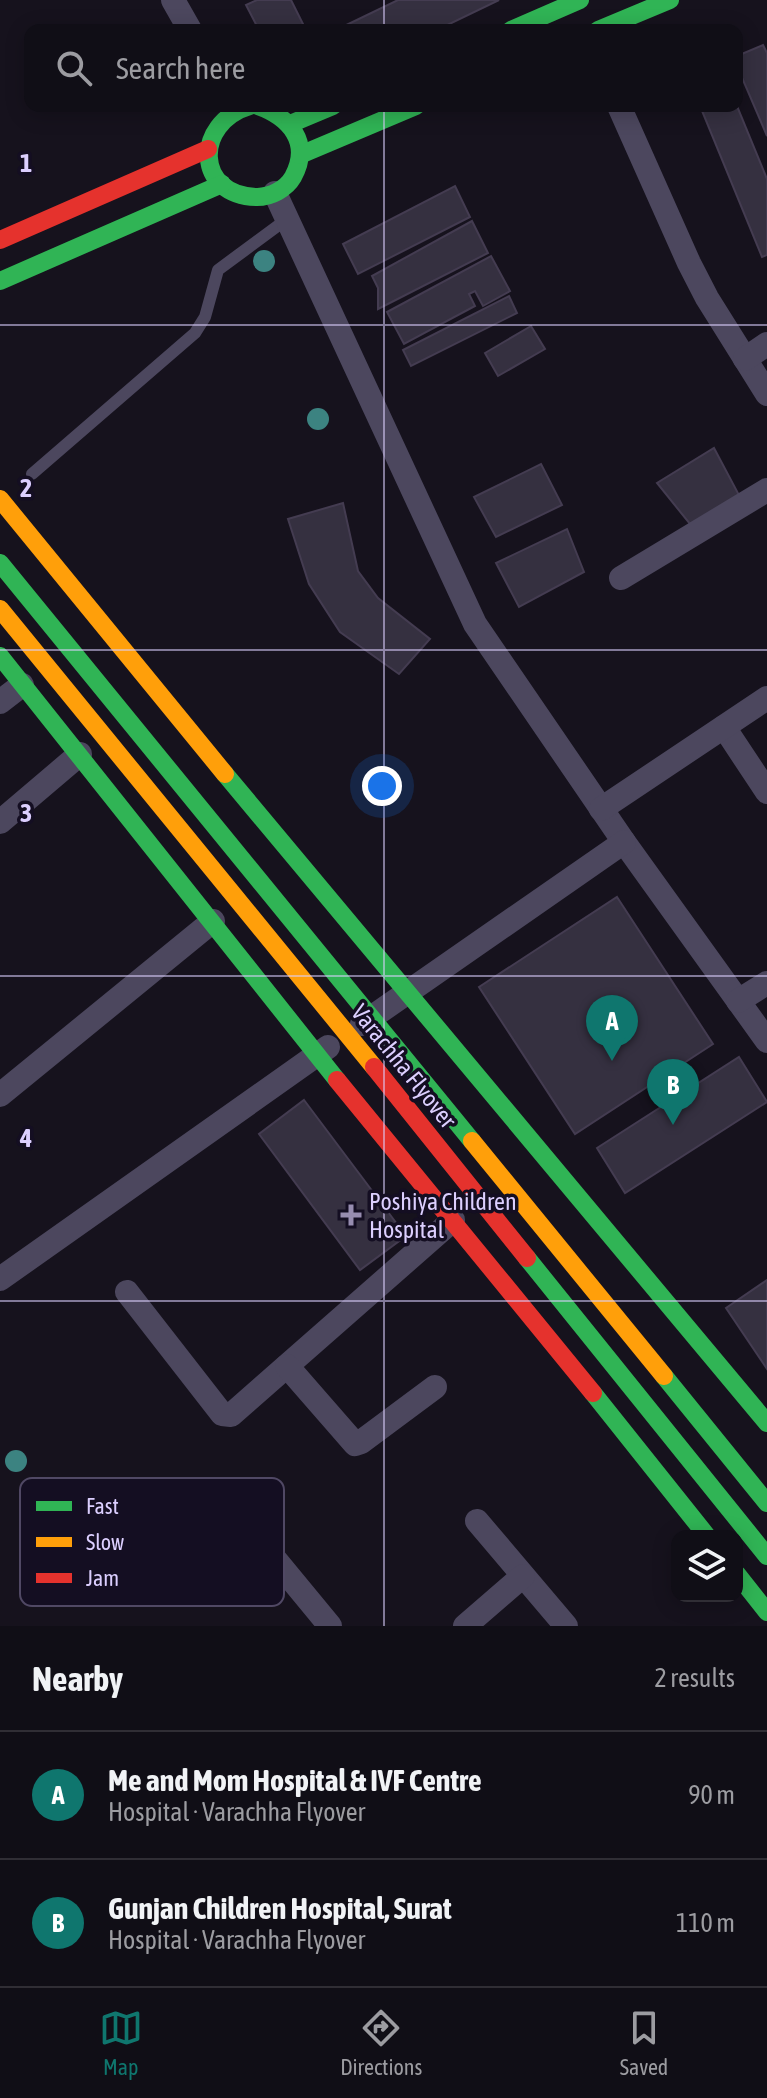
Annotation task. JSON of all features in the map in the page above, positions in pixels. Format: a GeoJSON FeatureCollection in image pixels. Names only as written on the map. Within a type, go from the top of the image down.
{"type":"FeatureCollection","features":[{"type":"Feature","properties":{"kind":"street"},"geometry":{"type":"LineString","coordinates":[[173,0],[187,24]]}},
{"type":"Feature","properties":{"kind":"street"},"geometry":{"type":"LineString","coordinates":[[525,24],[580,0]]}},
{"type":"Feature","properties":{"kind":"street"},"geometry":{"type":"LineString","coordinates":[[612,24],[670,0]]}},
{"type":"Feature","properties":{"kind":"street"},"geometry":{"type":"LineString","coordinates":[[234,112],[224,117],[215,128],[208,149],[210,164],[222,184],[231,191],[247,197],[264,197],[275,193],[294,175],[300,155],[297,135],[276,112]]}},
{"type":"Feature","properties":{"kind":"street"},"geometry":{"type":"LineString","coordinates":[[290,124],[319,112]]}},
{"type":"Feature","properties":{"kind":"street"},"geometry":{"type":"LineString","coordinates":[[300,155],[402,112]]}},
{"type":"Feature","properties":{"kind":"street"},"geometry":{"type":"LineString","coordinates":[[622,112],[707,298],[767,394]]}},
{"type":"Feature","properties":{"kind":"street"},"geometry":{"type":"LineString","coordinates":[[0,240],[208,149]]}},
{"type":"Feature","properties":{"kind":"street"},"geometry":{"type":"LineString","coordinates":[[0,281],[222,184]]}},
{"type":"Feature","properties":{"kind":"street"},"geometry":{"type":"LineString","coordinates":[[275,193],[475,624],[624,842],[767,1041]]}},
{"type":"Feature","properties":{"kind":"street"},"geometry":{"type":"LineString","coordinates":[[745,359],[767,344]]}},
{"type":"Feature","properties":{"kind":"street"},"geometry":{"type":"LineString","coordinates":[[621,578],[767,490]]}},
{"type":"Feature","properties":{"kind":"street"},"geometry":{"type":"LineString","coordinates":[[0,499],[767,1423]]}},
{"type":"Feature","properties":{"kind":"street","name":"Varachha Flyover"},"geometry":{"type":"LineString","coordinates":[[0,563],[767,1503]]}},
{"type":"Feature","properties":{"kind":"street","name":"Varachha Flyover"},"geometry":{"type":"LineString","coordinates":[[0,609],[337,1021],[767,1556]]}},
{"type":"Feature","properties":{"kind":"street"},"geometry":{"type":"LineString","coordinates":[[0,656],[213,921],[316,1055],[702,1530]]}},
{"type":"Feature","properties":{"kind":"street"},"geometry":{"type":"LineString","coordinates":[[0,702],[22,685]]}},
{"type":"Feature","properties":{"kind":"street"},"geometry":{"type":"LineString","coordinates":[[601,809],[767,698]]}},
{"type":"Feature","properties":{"kind":"street"},"geometry":{"type":"LineString","coordinates":[[724,727],[767,792]]}},
{"type":"Feature","properties":{"kind":"street"},"geometry":{"type":"LineString","coordinates":[[0,822],[80,754]]}},
{"type":"Feature","properties":{"kind":"street"},"geometry":{"type":"LineString","coordinates":[[0,1279],[624,842]]}},
{"type":"Feature","properties":{"kind":"street"},"geometry":{"type":"LineString","coordinates":[[0,1095],[213,921]]}},
{"type":"Feature","properties":{"kind":"street"},"geometry":{"type":"LineString","coordinates":[[738,1001],[767,983]]}},
{"type":"Feature","properties":{"kind":"street"},"geometry":{"type":"LineString","coordinates":[[127,1292],[222,1414],[234,1413],[453,1220]]}},
{"type":"Feature","properties":{"kind":"street"},"geometry":{"type":"LineString","coordinates":[[287,1366],[355,1444],[435,1387]]}},
{"type":"Feature","properties":{"kind":"street"},"geometry":{"type":"LineString","coordinates":[[477,1521],[566,1626]]}},
{"type":"Feature","properties":{"kind":"street"},"geometry":{"type":"LineString","coordinates":[[284,1570],[330,1626]]}},
{"type":"Feature","properties":{"kind":"street"},"geometry":{"type":"LineString","coordinates":[[465,1626],[523,1576]]}},
{"type":"Feature","properties":{"kind":"street"},"geometry":{"type":"LineString","coordinates":[[743,1582],[767,1612]]}},
{"type":"Feature","properties":{"kind":"lane"},"geometry":{"type":"LineString","coordinates":[[32,474],[195,333],[205,317],[216,272],[287,219]]}},
{"type":"Feature","properties":{"kind":"building"},"geometry":{"type":"Polygon","coordinates":[[[257,0],[291,0],[303,24],[256,24],[246,5],[257,0]]]}},
{"type":"Feature","properties":{"kind":"building"},"geometry":{"type":"Polygon","coordinates":[[[398,0],[499,0],[449,24],[348,24],[398,0]]]}},
{"type":"Feature","properties":{"kind":"building"},"geometry":{"type":"Polygon","coordinates":[[[763,45],[767,53],[767,136],[743,80],[743,53],[763,45]]]}},
{"type":"Feature","properties":{"kind":"building"},"geometry":{"type":"Polygon","coordinates":[[[702,112],[739,112],[767,179],[767,255],[762,257],[702,112]]]}},
{"type":"Feature","properties":{"kind":"building"},"geometry":{"type":"Polygon","coordinates":[[[455,186],[470,217],[358,274],[343,244],[455,186]]]}},
{"type":"Feature","properties":{"kind":"building"},"geometry":{"type":"Polygon","coordinates":[[[472,221],[488,253],[378,309],[378,288],[372,276],[472,221]]]}},
{"type":"Feature","properties":{"kind":"building"},"geometry":{"type":"Polygon","coordinates":[[[491,256],[510,291],[483,306],[475,291],[469,294],[475,306],[404,344],[387,312],[491,256]]]}},
{"type":"Feature","properties":{"kind":"building"},"geometry":{"type":"Polygon","coordinates":[[[509,296],[517,313],[411,366],[403,350],[509,296]]]}},
{"type":"Feature","properties":{"kind":"building"},"geometry":{"type":"Polygon","coordinates":[[[531,326],[545,349],[498,376],[485,353],[531,326]]]}},
{"type":"Feature","properties":{"kind":"building"},"geometry":{"type":"Polygon","coordinates":[[[714,448],[740,497],[690,524],[657,483],[714,448]]]}},
{"type":"Feature","properties":{"kind":"building"},"geometry":{"type":"Polygon","coordinates":[[[541,464],[562,505],[496,537],[474,497],[541,464]]]}},
{"type":"Feature","properties":{"kind":"building"},"geometry":{"type":"Polygon","coordinates":[[[343,503],[358,571],[378,598],[430,639],[399,674],[340,632],[309,584],[288,519],[343,503]]]}},
{"type":"Feature","properties":{"kind":"building"},"geometry":{"type":"Polygon","coordinates":[[[567,529],[584,572],[519,607],[496,563],[567,529]]]}},
{"type":"Feature","properties":{"kind":"building"},"geometry":{"type":"Polygon","coordinates":[[[617,897],[713,1044],[575,1134],[479,987],[617,897]]]}},
{"type":"Feature","properties":{"kind":"building"},"geometry":{"type":"Polygon","coordinates":[[[739,1057],[767,1102],[625,1193],[597,1148],[739,1057]]]}},
{"type":"Feature","properties":{"kind":"building"},"geometry":{"type":"Polygon","coordinates":[[[304,1100],[406,1236],[360,1270],[259,1134],[304,1100]]]}},
{"type":"Feature","properties":{"kind":"building"},"geometry":{"type":"Polygon","coordinates":[[[767,1280],[767,1369],[726,1308],[767,1280]]]}},
{"type":"Feature","properties":{"kind":"traffic: fast"},"geometry":{"type":"LineString","coordinates":[[525,24],[580,0]]}},
{"type":"Feature","properties":{"kind":"traffic: fast"},"geometry":{"type":"LineString","coordinates":[[612,24],[670,0]]}},
{"type":"Feature","properties":{"kind":"traffic: fast"},"geometry":{"type":"LineString","coordinates":[[237,112],[218,127],[211,142],[209,158],[213,172],[222,185],[237,194],[257,197],[273,194],[286,185],[293,177],[300,153],[294,132],[271,112]]}},
{"type":"Feature","properties":{"kind":"traffic: fast"},"geometry":{"type":"LineString","coordinates":[[290,124],[319,112]]}},
{"type":"Feature","properties":{"kind":"traffic: fast"},"geometry":{"type":"LineString","coordinates":[[300,155],[402,112]]}},
{"type":"Feature","properties":{"kind":"traffic: fast"},"geometry":{"type":"LineString","coordinates":[[0,281],[222,184]]}},
{"type":"Feature","properties":{"kind":"traffic: fast"},"geometry":{"type":"LineString","coordinates":[[0,563],[472,1141]]}},
{"type":"Feature","properties":{"kind":"traffic: fast"},"geometry":{"type":"LineString","coordinates":[[0,656],[337,1080]]}},
{"type":"Feature","properties":{"kind":"traffic: fast"},"geometry":{"type":"LineString","coordinates":[[225,774],[767,1423]]}},
{"type":"Feature","properties":{"kind":"traffic: fast"},"geometry":{"type":"LineString","coordinates":[[527,1258],[767,1556]]}},
{"type":"Feature","properties":{"kind":"traffic: fast"},"geometry":{"type":"LineString","coordinates":[[664,1376],[767,1503]]}},
{"type":"Feature","properties":{"kind":"traffic: fast"},"geometry":{"type":"LineString","coordinates":[[593,1393],[702,1530]]}},
{"type":"Feature","properties":{"kind":"traffic: fast"},"geometry":{"type":"LineString","coordinates":[[743,1582],[767,1612]]}},
{"type":"Feature","properties":{"kind":"traffic: slow"},"geometry":{"type":"LineString","coordinates":[[0,499],[225,774]]}},
{"type":"Feature","properties":{"kind":"traffic: slow"},"geometry":{"type":"LineString","coordinates":[[0,609],[374,1067]]}},
{"type":"Feature","properties":{"kind":"traffic: slow"},"geometry":{"type":"LineString","coordinates":[[472,1141],[664,1376]]}},
{"type":"Feature","properties":{"kind":"traffic: jam"},"geometry":{"type":"LineString","coordinates":[[0,240],[208,149]]}},
{"type":"Feature","properties":{"kind":"traffic: jam"},"geometry":{"type":"LineString","coordinates":[[374,1067],[527,1258]]}},
{"type":"Feature","properties":{"kind":"traffic: jam"},"geometry":{"type":"LineString","coordinates":[[337,1080],[593,1393]]}},
{"type":"Feature","properties":{"kind":"place","name":"Me and Mom Hospital & IVF Centre"},"geometry":{"type":"Point","coordinates":[612,1061]}},
{"type":"Feature","properties":{"kind":"place","name":"Gunjan Children Hospital, Surat"},"geometry":{"type":"Point","coordinates":[673,1125]}},
{"type":"Feature","properties":{"kind":"place","name":"Poshiya Children Hospital"},"geometry":{"type":"Point","coordinates":[351,1215]}}]}
